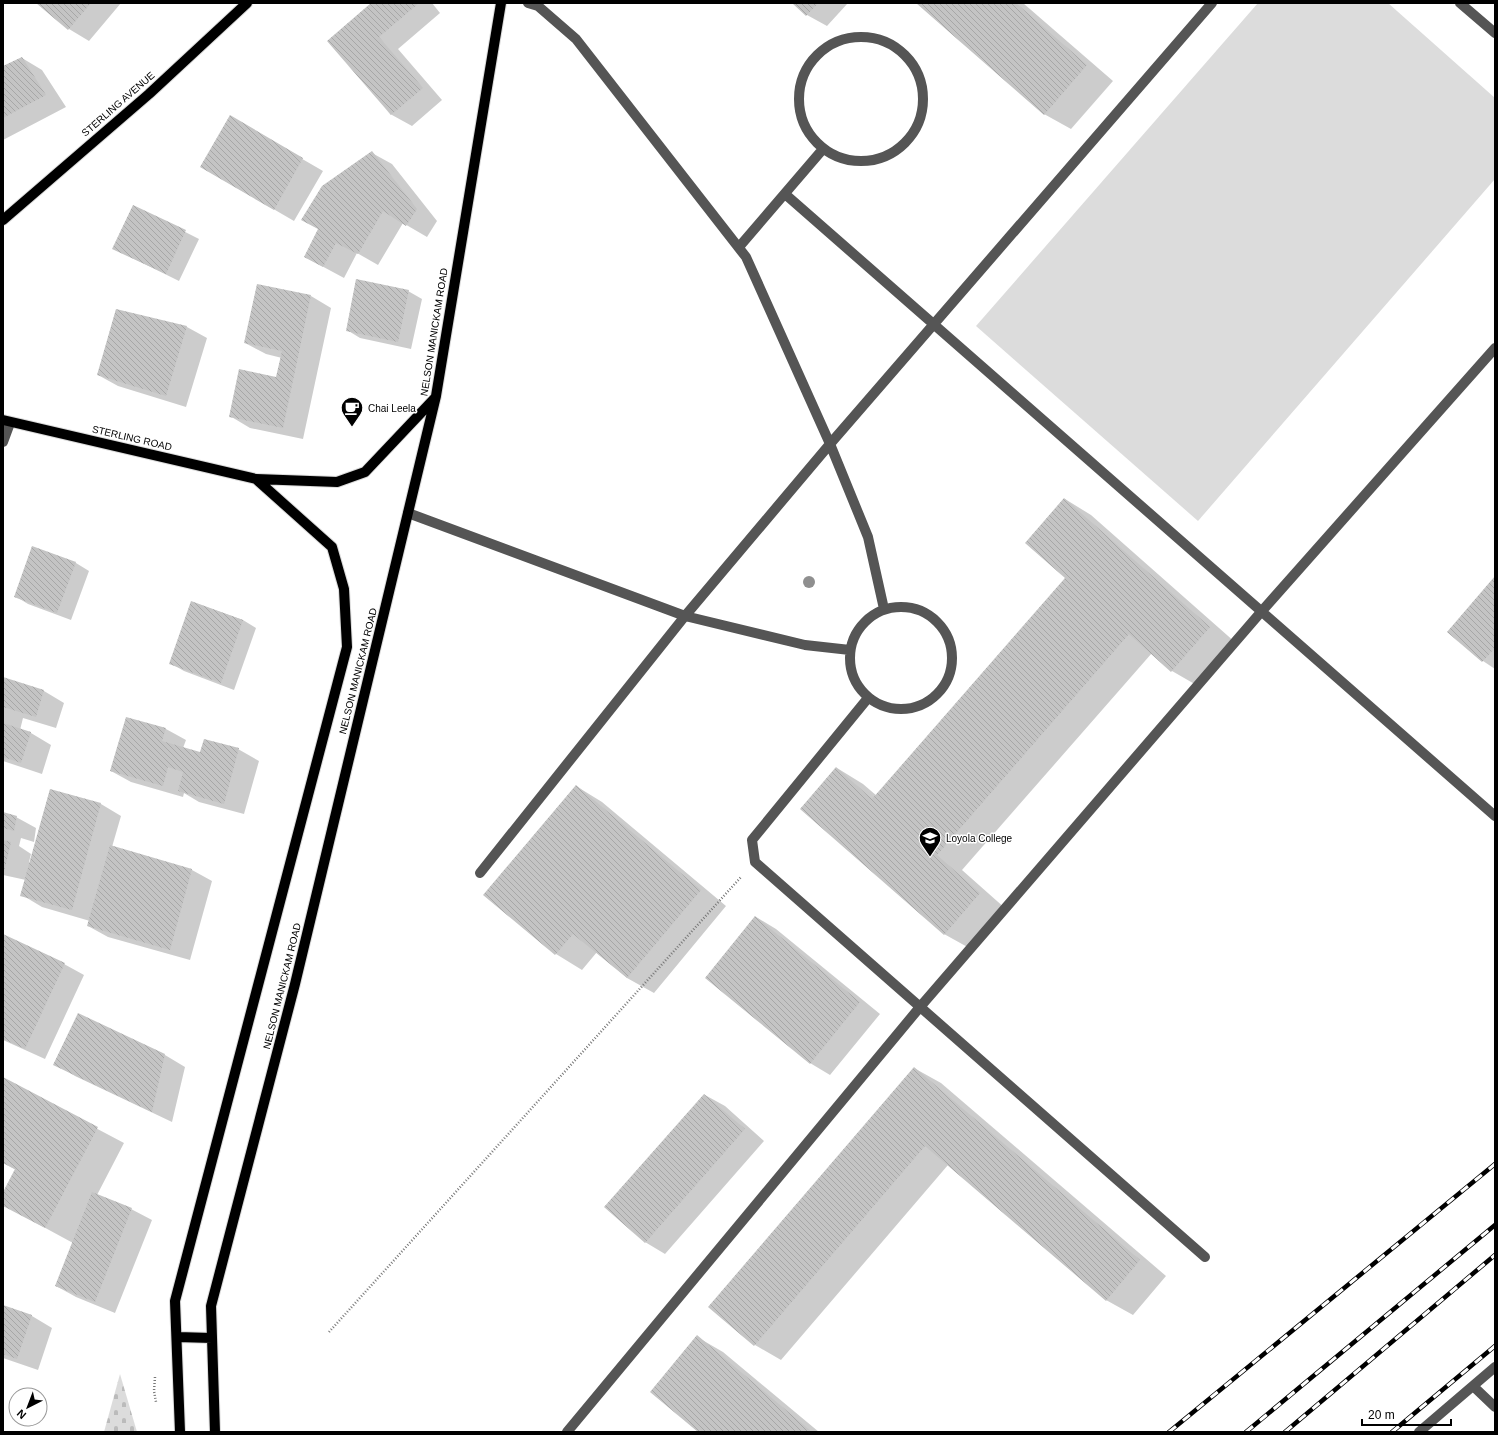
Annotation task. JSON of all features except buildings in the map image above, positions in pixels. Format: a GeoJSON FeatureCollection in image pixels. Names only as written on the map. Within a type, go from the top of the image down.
{"type":"FeatureCollection","features":[{"type":"Feature","properties":{"kind":"main road","name":"STERLING AVENUE"},"geometry":{"type":"LineString","coordinates":[[3,220],[149,94],[247,3]]}},
{"type":"Feature","properties":{"kind":"main road","name":"NELSON MANICKAM ROAD"},"geometry":{"type":"LineString","coordinates":[[215,1432],[211,1306],[295,984],[436,396],[501,3]]}},
{"type":"Feature","properties":{"kind":"main road","name":"STERLING ROAD"},"geometry":{"type":"LineString","coordinates":[[6,421],[256,479],[337,482],[365,472],[436,396]]}},
{"type":"Feature","properties":{"kind":"main road","name":"NELSON MANICKAM ROAD"},"geometry":{"type":"LineString","coordinates":[[180,1432],[176,1301],[347,646],[344,589],[332,547],[256,479]]}},
{"type":"Feature","properties":{"kind":"main road"},"geometry":{"type":"LineString","coordinates":[[177,1337],[212,1338]]}},
{"type":"Feature","properties":{"kind":"street"},"geometry":{"type":"LineString","coordinates":[[528,3],[538,6],[576,39],[739,246],[746,257],[830,444],[868,538],[884,608]]}},
{"type":"Feature","properties":{"kind":"street"},"geometry":{"type":"LineString","coordinates":[[480,873],[685,616],[830,444],[1212,3]]}},
{"type":"Feature","properties":{"kind":"street"},"geometry":{"type":"LineString","coordinates":[[1460,3],[1495,33]]}},
{"type":"Feature","properties":{"kind":"street"},"geometry":{"type":"LineString","coordinates":[[849,37],[870,37],[890,43],[906,56],[918,73],[923,93],[922,114],[914,133],[901,148],[895,152],[882,158],[862,162],[842,159],[823,149],[809,134],[800,116],[798,94],[802,74],[813,57],[830,44],[843,39],[849,37]]}},
{"type":"Feature","properties":{"kind":"street"},"geometry":{"type":"LineString","coordinates":[[739,246],[823,149]]}},
{"type":"Feature","properties":{"kind":"street"},"geometry":{"type":"LineString","coordinates":[[785,194],[1495,816]]}},
{"type":"Feature","properties":{"kind":"street"},"geometry":{"type":"LineString","coordinates":[[567,1432],[920,1007],[1261,612],[1495,348]]}},
{"type":"Feature","properties":{"kind":"street"},"geometry":{"type":"LineString","coordinates":[[3,442],[6,421]]}},
{"type":"Feature","properties":{"kind":"street"},"geometry":{"type":"LineString","coordinates":[[408,513],[685,616],[805,644],[850,650]]}},
{"type":"Feature","properties":{"kind":"street"},"geometry":{"type":"LineString","coordinates":[[901,606],[932,616],[943,628],[951,643],[953,659],[951,670],[942,690],[930,701],[915,708],[899,710],[883,706],[868,698],[857,684],[850,668],[850,650],[856,632],[868,618],[884,608],[901,606]]}},
{"type":"Feature","properties":{"kind":"street"},"geometry":{"type":"LineString","coordinates":[[868,698],[752,840],[755,862],[1205,1257]]}},
{"type":"Feature","properties":{"kind":"street"},"geometry":{"type":"LineString","coordinates":[[1419,1432],[1495,1367]]}},
{"type":"Feature","properties":{"kind":"street"},"geometry":{"type":"LineString","coordinates":[[1473,1386],[1495,1407]]}},
{"type":"Feature","properties":{"kind":"path"},"geometry":{"type":"LineString","coordinates":[[329,1332],[755,862]]}},
{"type":"Feature","properties":{"kind":"green space"},"geometry":{"type":"Polygon","coordinates":[[[1258,3],[1388,3],[1495,98],[1495,179],[1198,521],[976,326],[1258,3]]]}},
{"type":"Feature","properties":{"kind":"green space"},"geometry":{"type":"Polygon","coordinates":[[[120,1374],[137,1432],[104,1432],[120,1374]]]}},
{"type":"Feature","properties":{"kind":"railway"},"geometry":{"type":"LineString","coordinates":[[1169,1432],[1495,1164]]}},
{"type":"Feature","properties":{"kind":"railway"},"geometry":{"type":"LineString","coordinates":[[1246,1432],[1495,1225]]}},
{"type":"Feature","properties":{"kind":"railway"},"geometry":{"type":"LineString","coordinates":[[1285,1432],[1495,1255]]}},
{"type":"Feature","properties":{"kind":"railway"},"geometry":{"type":"LineString","coordinates":[[1392,1432],[1495,1346]]}},
{"type":"Feature","properties":{"kind":"place","name":"Chai Leela"},"geometry":{"type":"Point","coordinates":[352,428]}},
{"type":"Feature","properties":{"kind":"place","name":"Loyola College"},"geometry":{"type":"Point","coordinates":[930,858]}}]}
